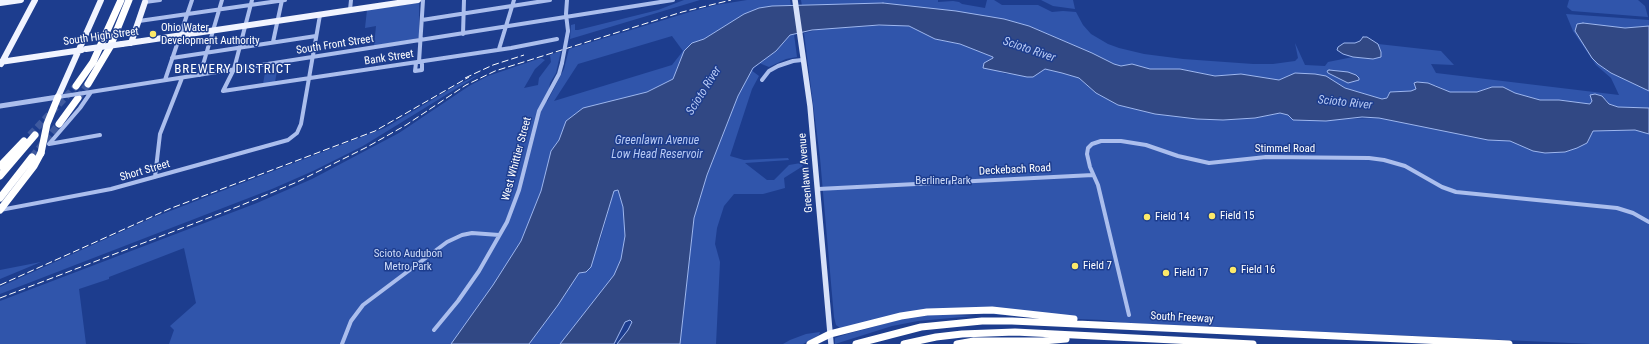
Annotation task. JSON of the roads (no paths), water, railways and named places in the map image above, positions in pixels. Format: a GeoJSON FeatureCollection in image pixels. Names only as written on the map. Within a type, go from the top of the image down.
{"type":"FeatureCollection","features":[{"type":"Feature","properties":{"kind":"highway"},"geometry":{"type":"LineString","coordinates":[[76,86],[93,62],[121,0]]}},
{"type":"Feature","properties":{"kind":"highway"},"geometry":{"type":"LineString","coordinates":[[88,84],[111,43],[129,0]]}},
{"type":"Feature","properties":{"kind":"highway"},"geometry":{"type":"LineString","coordinates":[[1,209],[34,166],[41,153],[47,124],[58,97]]}},
{"type":"Feature","properties":{"kind":"highway"},"geometry":{"type":"LineString","coordinates":[[59,124],[78,98]]}},
{"type":"Feature","properties":{"kind":"highway"},"geometry":{"type":"LineString","coordinates":[[0,166],[32,135],[0,176]]}},
{"type":"Feature","properties":{"kind":"highway"},"geometry":{"type":"LineString","coordinates":[[0,198],[32,157]]}},
{"type":"Feature","properties":{"kind":"highway"},"geometry":{"type":"LineString","coordinates":[[810,344],[830,334],[901,316],[948,310],[992,310],[1016,312],[1124,326]]}},
{"type":"Feature","properties":{"kind":"highway","name":"South Freeway"},"geometry":{"type":"LineString","coordinates":[[856,344],[922,327],[952,323],[1012,321],[1509,344]]}},
{"type":"Feature","properties":{"kind":"highway","name":"South Freeway"},"geometry":{"type":"LineString","coordinates":[[904,344],[936,337],[1014,332],[1253,344]]}},
{"type":"Feature","properties":{"kind":"highway"},"geometry":{"type":"LineString","coordinates":[[957,344],[974,341],[1044,341],[1088,336]]}},
{"type":"Feature","properties":{"kind":"main road"},"geometry":{"type":"LineString","coordinates":[[0,3],[20,0]]}},
{"type":"Feature","properties":{"kind":"main road"},"geometry":{"type":"LineString","coordinates":[[1,63],[35,0]]}},
{"type":"Feature","properties":{"kind":"main road"},"geometry":{"type":"LineString","coordinates":[[58,97],[83,50],[101,0]]}},
{"type":"Feature","properties":{"kind":"main road","name":"South High Street"},"geometry":{"type":"LineString","coordinates":[[1,63],[350,10],[383,3],[418,0]]}},
{"type":"Feature","properties":{"kind":"main road","name":"Greenlawn Avenue"},"geometry":{"type":"LineString","coordinates":[[795,0],[810,106],[831,344]]}},
{"type":"Feature","properties":{"kind":"main road"},"geometry":{"type":"LineString","coordinates":[[131,43],[145,2]]}},
{"type":"Feature","properties":{"kind":"street"},"geometry":{"type":"LineString","coordinates":[[145,2],[160,0]]}},
{"type":"Feature","properties":{"kind":"street"},"geometry":{"type":"LineString","coordinates":[[165,80],[192,0]]}},
{"type":"Feature","properties":{"kind":"street"},"geometry":{"type":"LineString","coordinates":[[200,75],[222,0]]}},
{"type":"Feature","properties":{"kind":"street"},"geometry":{"type":"LineString","coordinates":[[234,70],[252,0]]}},
{"type":"Feature","properties":{"kind":"street"},"geometry":{"type":"LineString","coordinates":[[139,21],[283,0],[272,42]]}},
{"type":"Feature","properties":{"kind":"street"},"geometry":{"type":"LineString","coordinates":[[350,10],[351,0]]}},
{"type":"Feature","properties":{"kind":"street"},"geometry":{"type":"LineString","coordinates":[[419,62],[423,0]]}},
{"type":"Feature","properties":{"kind":"street"},"geometry":{"type":"LineString","coordinates":[[463,34],[464,0]]}},
{"type":"Feature","properties":{"kind":"street"},"geometry":{"type":"LineString","coordinates":[[499,49],[514,0]]}},
{"type":"Feature","properties":{"kind":"street"},"geometry":{"type":"LineString","coordinates":[[422,20],[550,0]]}},
{"type":"Feature","properties":{"kind":"street","name":"West Whittier Street"},"geometry":{"type":"LineString","coordinates":[[434,330],[474,279],[507,222],[519,190],[539,111],[559,74],[562,63],[568,31],[566,14],[567,0]]}},
{"type":"Feature","properties":{"kind":"street"},"geometry":{"type":"LineString","coordinates":[[641,0],[642,5]]}},
{"type":"Feature","properties":{"kind":"street","name":"South Front Street"},"geometry":{"type":"LineString","coordinates":[[0,106],[673,0]]}},
{"type":"Feature","properties":{"kind":"street"},"geometry":{"type":"LineString","coordinates":[[309,78],[320,14]]}},
{"type":"Feature","properties":{"kind":"street"},"geometry":{"type":"LineString","coordinates":[[172,58],[316,36]]}},
{"type":"Feature","properties":{"kind":"street","name":"Bank Street"},"geometry":{"type":"LineString","coordinates":[[234,70],[223,91],[524,46],[557,38]]}},
{"type":"Feature","properties":{"kind":"street"},"geometry":{"type":"LineString","coordinates":[[762,80],[769,71],[802,57]]}},
{"type":"Feature","properties":{"kind":"street"},"geometry":{"type":"LineString","coordinates":[[156,177],[160,134],[182,78]]}},
{"type":"Feature","properties":{"kind":"street","name":"Short Street"},"geometry":{"type":"LineString","coordinates":[[1,209],[111,189],[283,142],[292,138],[299,128],[309,78]]}},
{"type":"Feature","properties":{"kind":"street"},"geometry":{"type":"LineString","coordinates":[[91,92],[49,144],[100,135]]}},
{"type":"Feature","properties":{"kind":"street","name":"Stimmel Road"},"geometry":{"type":"LineString","coordinates":[[1129,315],[1098,185],[1093,175],[1087,154],[1088,148],[1096,142],[1105,140],[1146,144],[1178,156],[1209,163],[1266,158],[1369,158],[1394,162],[1405,166],[1442,187],[1456,192],[1617,208],[1633,213],[1649,222]]}},
{"type":"Feature","properties":{"kind":"street","name":"Deckebach Road"},"geometry":{"type":"LineString","coordinates":[[818,189],[1093,175]]}},
{"type":"Feature","properties":{"kind":"street"},"geometry":{"type":"LineString","coordinates":[[342,344],[351,321],[363,305],[448,242],[467,234],[478,233],[499,235]]}},
{"type":"Feature","properties":{"kind":"water"},"geometry":{"type":"Polygon","coordinates":[[[883,3],[956,11],[1004,19],[1029,26],[1121,66],[1132,64],[1150,69],[1180,69],[1215,76],[1241,74],[1279,80],[1295,73],[1315,74],[1326,76],[1345,88],[1382,99],[1387,98],[1390,92],[1411,91],[1416,89],[1414,83],[1417,82],[1428,83],[1450,92],[1477,92],[1492,87],[1503,87],[1515,93],[1540,100],[1559,100],[1590,104],[1592,101],[1590,95],[1595,94],[1602,96],[1609,104],[1618,107],[1649,108],[1649,134],[1635,130],[1593,131],[1587,143],[1577,148],[1565,152],[1545,153],[1533,151],[1510,141],[1488,140],[1379,118],[1362,117],[1326,121],[1293,120],[1288,115],[1280,113],[1255,118],[1223,120],[1197,119],[1155,114],[1118,105],[1096,93],[1079,78],[1062,73],[1045,69],[1033,77],[1027,77],[983,68],[984,63],[993,57],[960,44],[935,39],[909,26],[879,25],[812,30],[790,35],[776,51],[753,68],[738,96],[707,175],[694,218],[680,344],[617,344],[628,330],[632,322],[630,320],[625,322],[614,344],[560,344],[614,275],[621,259],[625,236],[623,207],[618,190],[614,191],[591,267],[586,272],[579,273],[558,305],[529,344],[451,344],[493,285],[521,241],[541,191],[551,151],[559,140],[566,121],[583,108],[647,92],[673,79],[684,51],[692,43],[704,39],[744,14],[759,8],[772,6],[883,3]]]}},
{"type":"Feature","properties":{"kind":"water"},"geometry":{"type":"Polygon","coordinates":[[[1583,23],[1625,28],[1649,26],[1649,91],[1611,73],[1592,58],[1575,31],[1577,24],[1583,23]]]}},
{"type":"Feature","properties":{"kind":"water"},"geometry":{"type":"Polygon","coordinates":[[[1363,37],[1367,37],[1378,44],[1381,57],[1373,59],[1353,57],[1343,54],[1337,50],[1338,47],[1344,43],[1355,43],[1360,41],[1363,37]]]}},
{"type":"Feature","properties":{"kind":"water"},"geometry":{"type":"Polygon","coordinates":[[[1327,71],[1348,72],[1356,75],[1359,80],[1348,83],[1328,73],[1327,71]]]}},
{"type":"Feature","properties":{"kind":"tunnel"},"geometry":{"type":"LineString","coordinates":[[78,98],[88,84]]}},
{"type":"Feature","properties":{"kind":"tunnel"},"geometry":{"type":"LineString","coordinates":[[30,135],[76,86]]}},
{"type":"Feature","properties":{"kind":"tunnel"},"geometry":{"type":"LineString","coordinates":[[32,157],[59,124]]}},
{"type":"Feature","properties":{"kind":"railway"},"geometry":{"type":"LineString","coordinates":[[0,298],[237,207],[297,182],[367,147],[406,125],[466,85],[495,71],[682,12],[731,0]]}},
{"type":"Feature","properties":{"kind":"railway"},"geometry":{"type":"LineString","coordinates":[[465,78],[493,65],[524,55]]}},
{"type":"Feature","properties":{"kind":"railway"},"geometry":{"type":"LineString","coordinates":[[0,285],[169,209],[375,131],[469,77]]}},
{"type":"Feature","properties":{"kind":"place","name":"Ohio Water Development Authority"},"geometry":{"type":"Point","coordinates":[153,34]}},
{"type":"Feature","properties":{"kind":"place","name":"Field 15"},"geometry":{"type":"Point","coordinates":[1212,216]}},
{"type":"Feature","properties":{"kind":"place","name":"Field 14"},"geometry":{"type":"Point","coordinates":[1147,217]}},
{"type":"Feature","properties":{"kind":"place","name":"Field 7"},"geometry":{"type":"Point","coordinates":[1075,266]}},
{"type":"Feature","properties":{"kind":"place","name":"Field 16"},"geometry":{"type":"Point","coordinates":[1233,270]}},
{"type":"Feature","properties":{"kind":"place","name":"Field 17"},"geometry":{"type":"Point","coordinates":[1166,273]}},
{"type":"Feature","properties":{"kind":"district","name":"BREWERY DISTRICT"},"geometry":{"type":"Point","coordinates":[233,70]}},
{"type":"Feature","properties":{"kind":"water label","name":"Scioto River"},"geometry":{"type":"Point","coordinates":[1029,50]}},
{"type":"Feature","properties":{"kind":"water label","name":"Scioto River"},"geometry":{"type":"Point","coordinates":[704,91]}},
{"type":"Feature","properties":{"kind":"water label","name":"Scioto River"},"geometry":{"type":"Point","coordinates":[1345,103]}},
{"type":"Feature","properties":{"kind":"water label","name":"Greenlawn Avenue Low Head Reservoir"},"geometry":{"type":"Point","coordinates":[657,148]}},
{"type":"Feature","properties":{"kind":"park label","name":"Berliner Park"},"geometry":{"type":"Point","coordinates":[943,181]}},
{"type":"Feature","properties":{"kind":"park label","name":"Scioto Audubon Metro Park"},"geometry":{"type":"Point","coordinates":[408,260]}}]}
